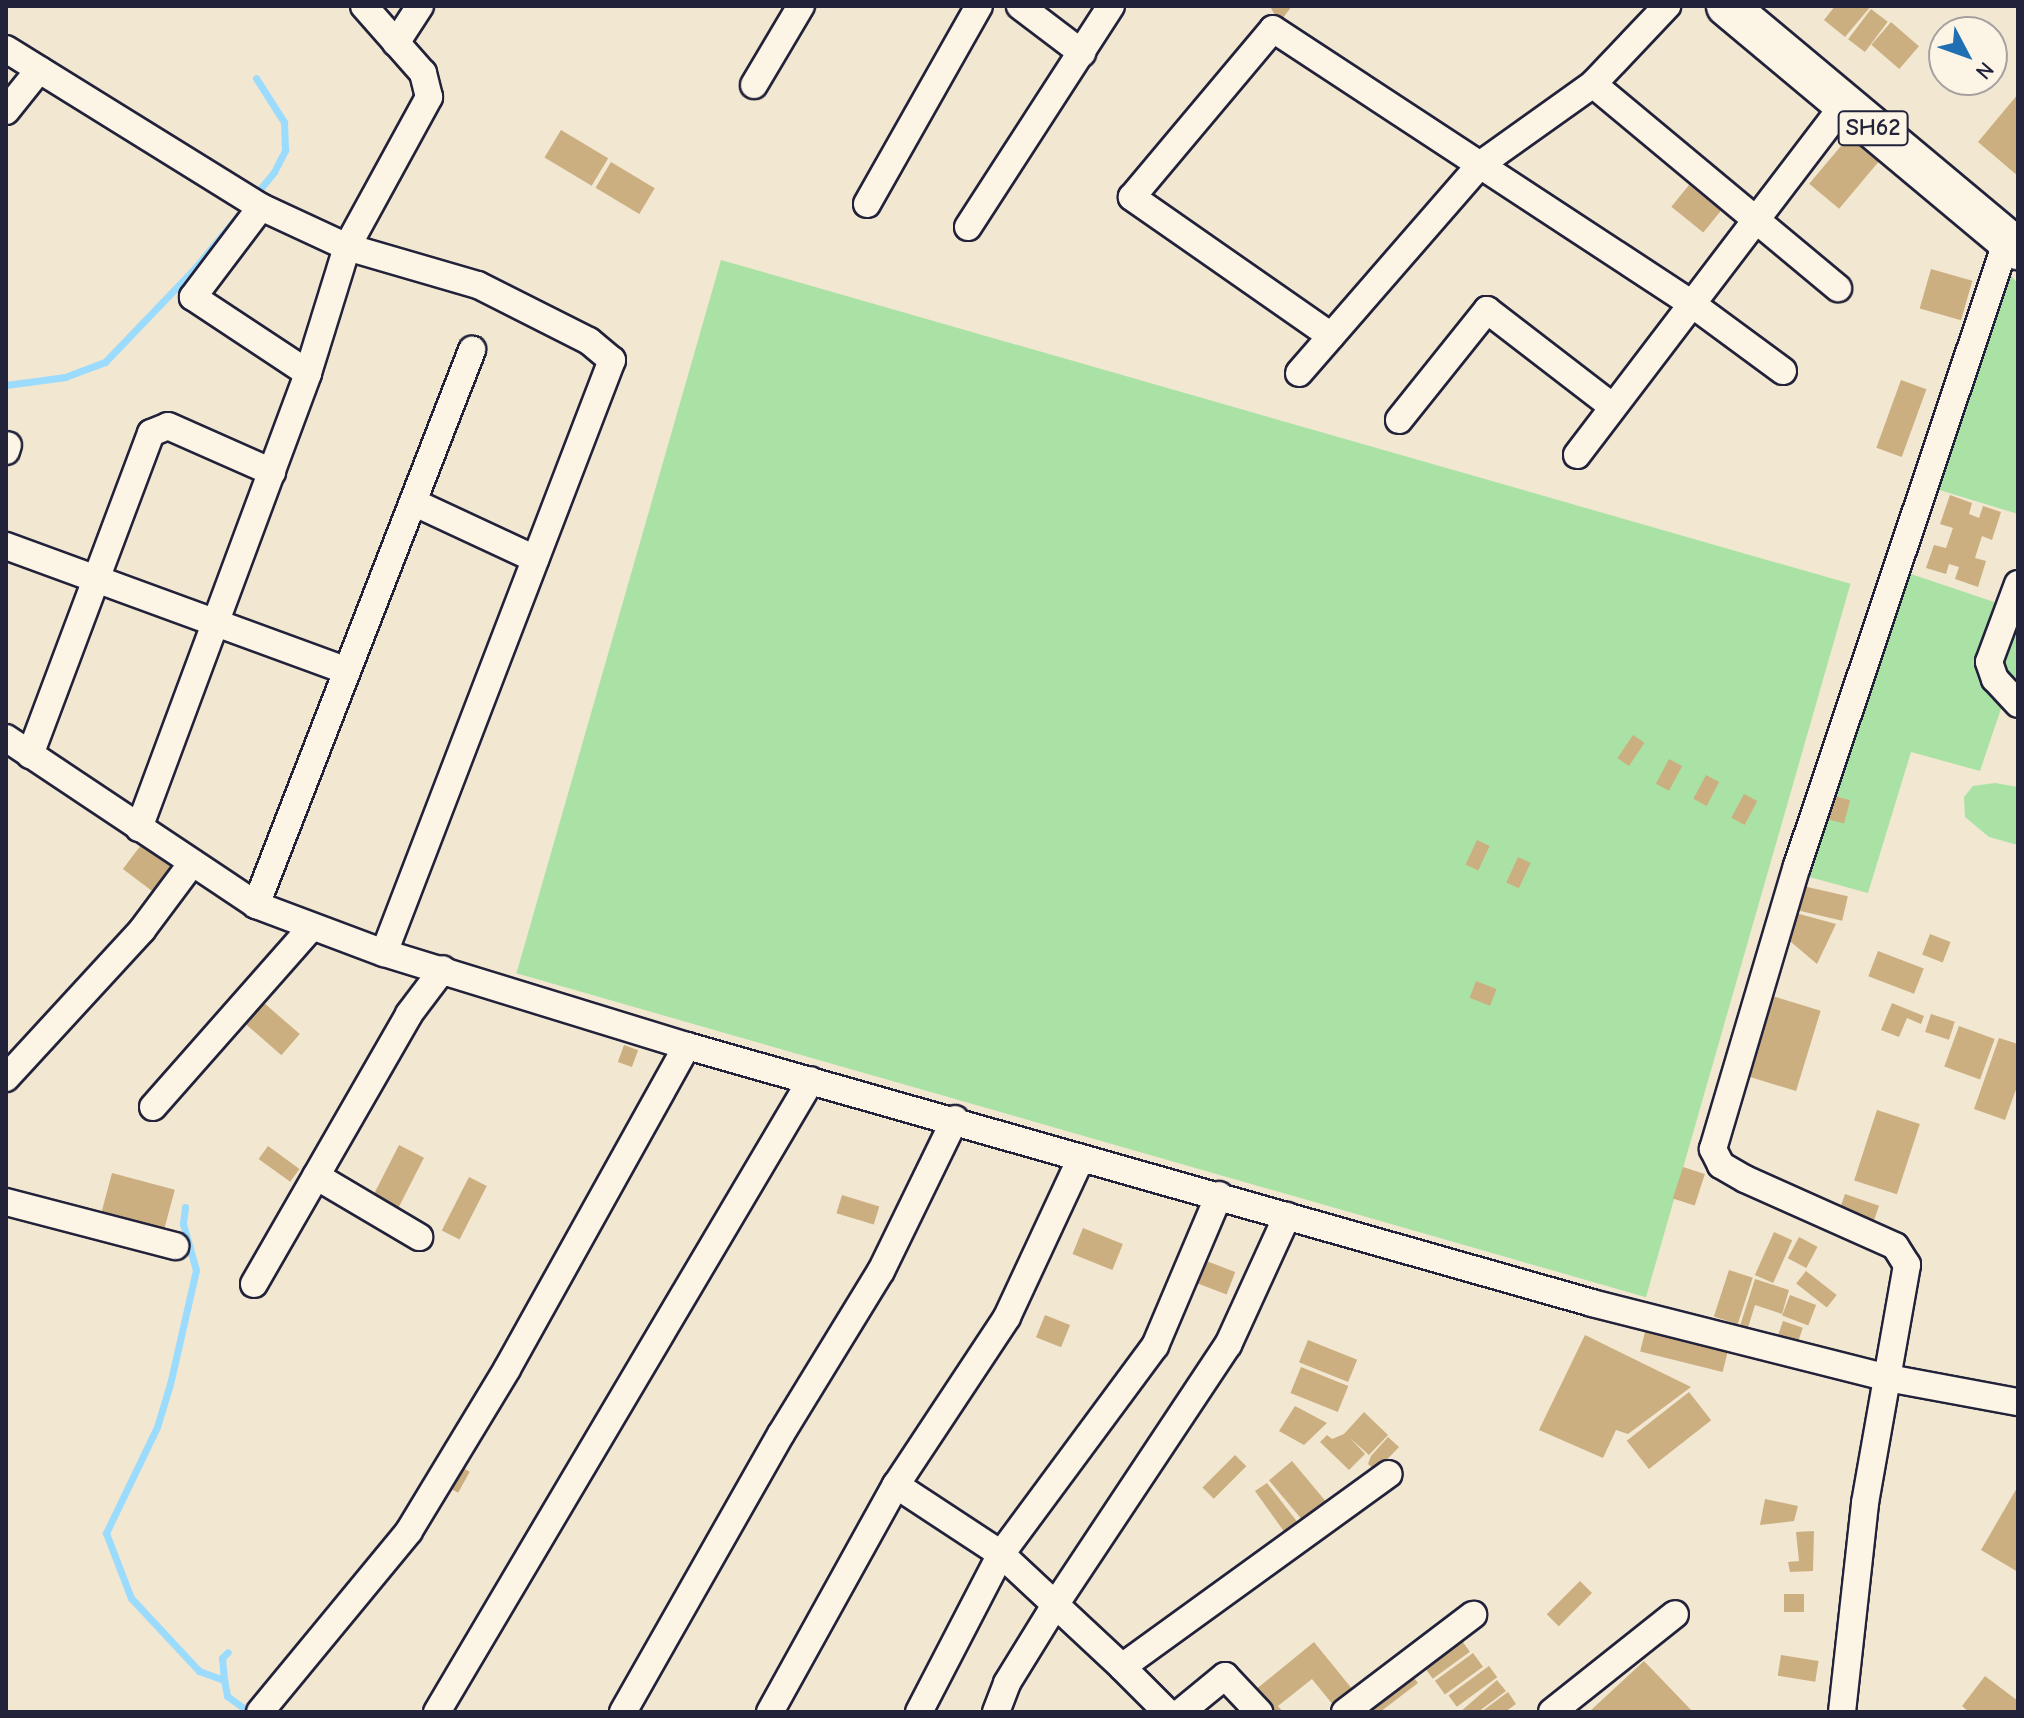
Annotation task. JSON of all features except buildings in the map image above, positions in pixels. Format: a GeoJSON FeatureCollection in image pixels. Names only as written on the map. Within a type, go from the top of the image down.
{"type":"FeatureCollection","features":[{"type":"Feature","properties":{"kind":"main road","name":"SH62"},"geometry":{"type":"LineString","coordinates":[[1727,6],[2014,241]]}},
{"type":"Feature","properties":{"kind":"main road","name":"SH62"},"geometry":{"type":"LineString","coordinates":[[1747,6],[2014,241]]}},
{"type":"Feature","properties":{"kind":"street"},"geometry":{"type":"LineString","coordinates":[[139,828],[219,623],[308,373],[347,247],[429,97],[423,73],[364,6]]}},
{"type":"Feature","properties":{"kind":"street"},"geometry":{"type":"LineString","coordinates":[[396,43],[420,6]]}},
{"type":"Feature","properties":{"kind":"street"},"geometry":{"type":"LineString","coordinates":[[754,85],[801,6]]}},
{"type":"Feature","properties":{"kind":"street"},"geometry":{"type":"LineString","coordinates":[[867,204],[979,6]]}},
{"type":"Feature","properties":{"kind":"street"},"geometry":{"type":"LineString","coordinates":[[1020,6],[1082,53]]}},
{"type":"Feature","properties":{"kind":"street"},"geometry":{"type":"LineString","coordinates":[[968,227],[1111,6]]}},
{"type":"Feature","properties":{"kind":"street"},"geometry":{"type":"LineString","coordinates":[[1299,373],[1481,164],[1593,84],[1667,6]]}},
{"type":"Feature","properties":{"kind":"street"},"geometry":{"type":"LineString","coordinates":[[1331,336],[1132,197],[1270,31],[1279,30],[1692,304],[1783,371]]}},
{"type":"Feature","properties":{"kind":"street"},"geometry":{"type":"LineString","coordinates":[[6,49],[253,202],[347,247],[492,291],[589,341],[612,360],[384,953]]}},
{"type":"Feature","properties":{"kind":"street"},"geometry":{"type":"LineString","coordinates":[[6,111],[39,70]]}},
{"type":"Feature","properties":{"kind":"street"},"geometry":{"type":"LineString","coordinates":[[1593,84],[1838,288]]}},
{"type":"Feature","properties":{"kind":"street"},"geometry":{"type":"LineString","coordinates":[[1577,455],[1844,104]]}},
{"type":"Feature","properties":{"kind":"street"},"geometry":{"type":"LineString","coordinates":[[253,202],[193,297],[308,373]]}},
{"type":"Feature","properties":{"kind":"street"},"geometry":{"type":"LineString","coordinates":[[1842,1712],[1865,1503],[1907,1277],[1903,1256],[1895,1246],[1745,1179],[1721,1165],[1713,1149],[1797,866],[2014,241]]}},
{"type":"Feature","properties":{"kind":"street"},"geometry":{"type":"LineString","coordinates":[[1399,420],[1487,310],[1613,407]]}},
{"type":"Feature","properties":{"kind":"street"},"geometry":{"type":"LineString","coordinates":[[256,905],[472,350]]}},
{"type":"Feature","properties":{"kind":"street"},"geometry":{"type":"LineString","coordinates":[[30,755],[93,576],[149,438],[160,427],[272,472]]}},
{"type":"Feature","properties":{"kind":"street"},"geometry":{"type":"LineString","coordinates":[[413,502],[535,559]]}},
{"type":"Feature","properties":{"kind":"street"},"geometry":{"type":"LineString","coordinates":[[6,546],[347,671]]}},
{"type":"Feature","properties":{"kind":"street"},"geometry":{"type":"LineString","coordinates":[[2018,584],[1989,662],[1998,685],[2018,704]]}},
{"type":"Feature","properties":{"kind":"street"},"geometry":{"type":"LineString","coordinates":[[6,738],[256,905],[384,953],[687,1046],[955,1119],[1081,1158],[1592,1303],[1888,1378],[2018,1402]]}},
{"type":"Feature","properties":{"kind":"street"},"geometry":{"type":"LineString","coordinates":[[6,1078],[142,930],[192,863]]}},
{"type":"Feature","properties":{"kind":"street"},"geometry":{"type":"LineString","coordinates":[[153,1107],[311,928]]}},
{"type":"Feature","properties":{"kind":"street"},"geometry":{"type":"LineString","coordinates":[[254,1284],[409,1014],[443,969]]}},
{"type":"Feature","properties":{"kind":"street"},"geometry":{"type":"LineString","coordinates":[[260,1712],[409,1531],[507,1369],[687,1046]]}},
{"type":"Feature","properties":{"kind":"street"},"geometry":{"type":"LineString","coordinates":[[437,1712],[811,1080]]}},
{"type":"Feature","properties":{"kind":"street"},"geometry":{"type":"LineString","coordinates":[[623,1712],[781,1434],[881,1271],[955,1119]]}},
{"type":"Feature","properties":{"kind":"street"},"geometry":{"type":"LineString","coordinates":[[770,1712],[896,1485],[1007,1317],[1081,1158]]}},
{"type":"Feature","properties":{"kind":"street"},"geometry":{"type":"LineString","coordinates":[[316,1176],[419,1237]]}},
{"type":"Feature","properties":{"kind":"street"},"geometry":{"type":"LineString","coordinates":[[919,1712],[1001,1554],[1155,1346],[1219,1195]]}},
{"type":"Feature","properties":{"kind":"street"},"geometry":{"type":"LineString","coordinates":[[6,1202],[175,1246]]}},
{"type":"Feature","properties":{"kind":"street"},"geometry":{"type":"LineString","coordinates":[[996,1712],[1007,1683],[1057,1602],[1228,1345],[1287,1216]]}},
{"type":"Feature","properties":{"kind":"street"},"geometry":{"type":"LineString","coordinates":[[1122,1667],[1389,1474]]}},
{"type":"Feature","properties":{"kind":"street"},"geometry":{"type":"LineString","coordinates":[[896,1485],[1001,1554],[1057,1602],[1167,1712]]}},
{"type":"Feature","properties":{"kind":"street"},"geometry":{"type":"LineString","coordinates":[[1552,1712],[1675,1614]]}},
{"type":"Feature","properties":{"kind":"street"},"geometry":{"type":"LineString","coordinates":[[1345,1712],[1473,1615]]}},
{"type":"Feature","properties":{"kind":"street"},"geometry":{"type":"LineString","coordinates":[[1181,1712],[1225,1676],[1259,1712]]}},
{"type":"Feature","properties":{"kind":"green space"},"geometry":{"type":"Polygon","coordinates":[[[721,260],[1850,584],[1646,1297],[516,973],[721,260]]]}},
{"type":"Feature","properties":{"kind":"green space"},"geometry":{"type":"Polygon","coordinates":[[[2004,266],[2018,284],[2018,514],[1936,489],[1908,573],[2018,610],[2018,679],[2012,676],[1980,771],[1911,752],[1868,893],[1802,875],[2004,266]]]}},
{"type":"Feature","properties":{"kind":"green space"},"geometry":{"type":"Polygon","coordinates":[[[1995,783],[2018,787],[2018,845],[1989,837],[1965,817],[1964,797],[1973,786],[1995,783]]]}},
{"type":"Feature","properties":{"kind":"waterway"},"geometry":{"type":"LineString","coordinates":[[6,385],[65,377],[105,362],[195,268],[274,172],[285,150],[284,122],[256,78]]}},
{"type":"Feature","properties":{"kind":"waterway"},"geometry":{"type":"LineString","coordinates":[[185,1207],[183,1224],[196,1270],[170,1384],[157,1427],[106,1533],[131,1598],[199,1671],[224,1680],[227,1696],[248,1711]]}},
{"type":"Feature","properties":{"kind":"waterway"},"geometry":{"type":"LineString","coordinates":[[224,1680],[222,1658],[228,1652]]}}]}
